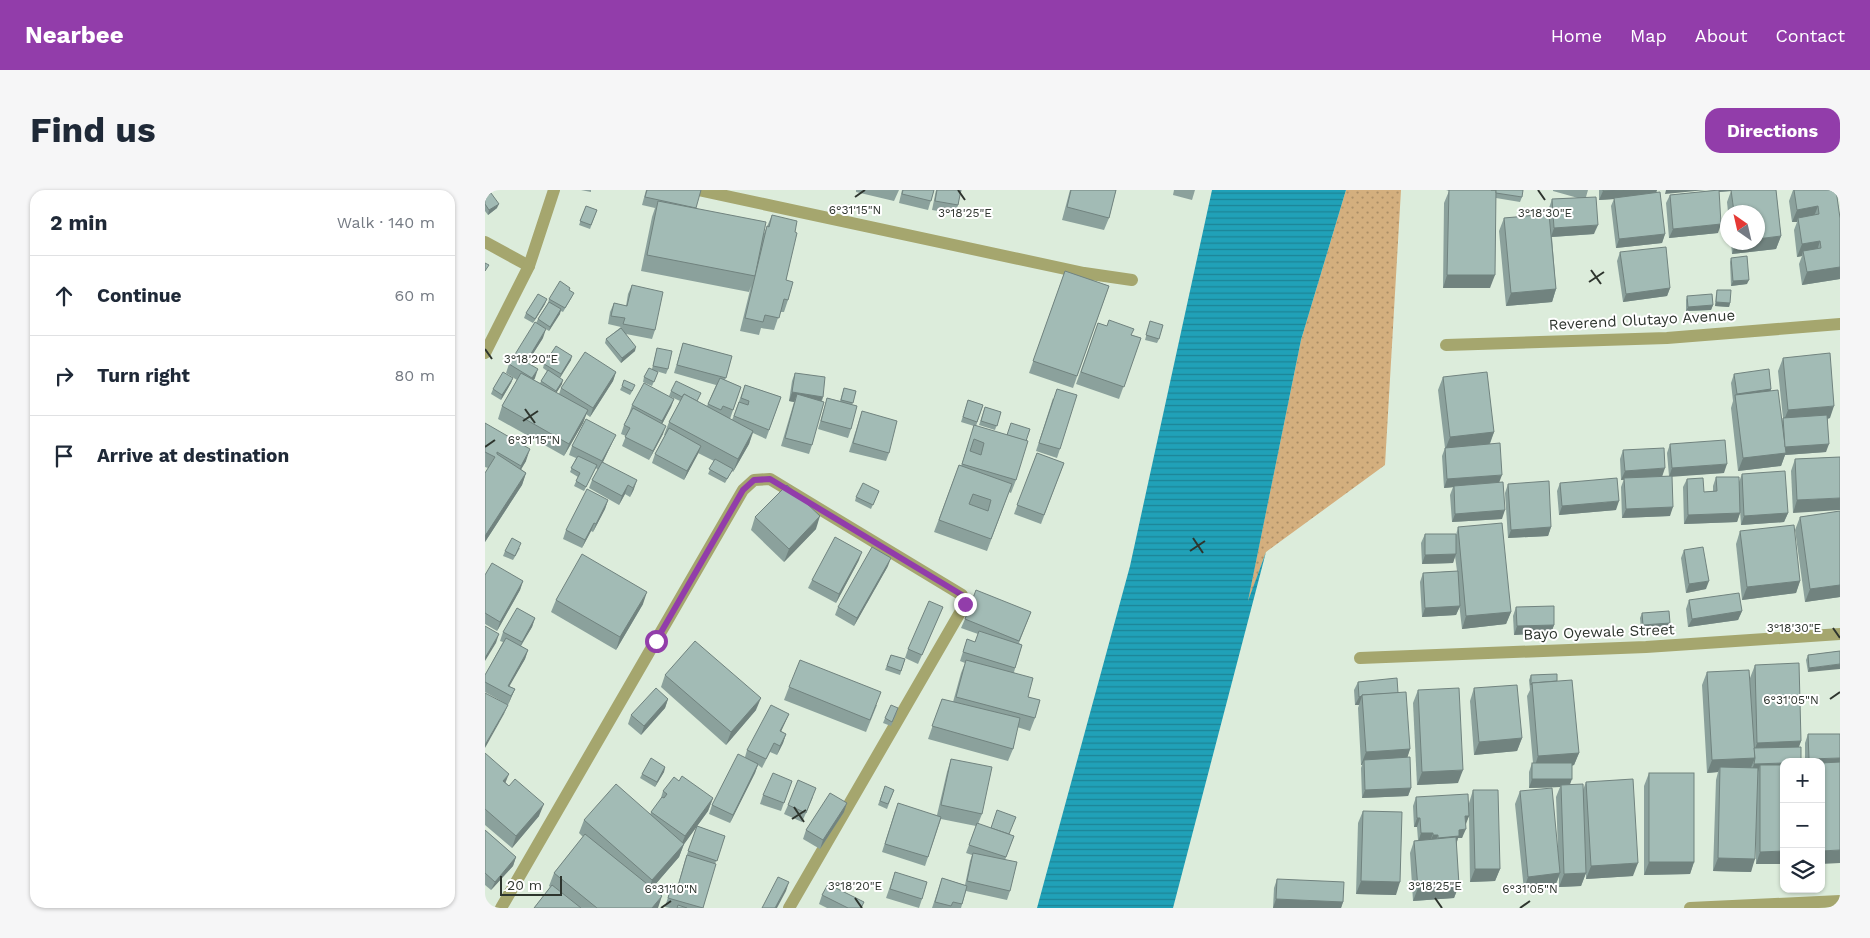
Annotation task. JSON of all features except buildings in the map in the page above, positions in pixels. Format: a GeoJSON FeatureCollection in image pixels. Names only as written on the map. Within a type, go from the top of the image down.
{"type":"FeatureCollection","features":[{"type":"Feature","properties":{"kind":"street"},"geometry":{"type":"LineString","coordinates":[[485,353],[529,266],[554,190]]}},
{"type":"Feature","properties":{"kind":"street"},"geometry":{"type":"LineString","coordinates":[[698,190],[1084,273],[1132,280]]}},
{"type":"Feature","properties":{"kind":"street"},"geometry":{"type":"LineString","coordinates":[[485,242],[529,266]]}},
{"type":"Feature","properties":{"kind":"street","name":"Reverend Olutayo Avenue"},"geometry":{"type":"LineString","coordinates":[[1446,345],[1667,338],[1840,324]]}},
{"type":"Feature","properties":{"kind":"street"},"geometry":{"type":"LineString","coordinates":[[501,908],[743,490],[754,480],[770,479],[962,595],[965,604],[789,908]]}},
{"type":"Feature","properties":{"kind":"street","name":"Bayo Oyewale Street"},"geometry":{"type":"LineString","coordinates":[[1360,658],[1646,647],[1840,634]]}},
{"type":"Feature","properties":{"kind":"street"},"geometry":{"type":"LineString","coordinates":[[1690,908],[1840,901]]}},
{"type":"Feature","properties":{"kind":"shaded area"},"geometry":{"type":"Polygon","coordinates":[[[1346,190],[1401,190],[1385,465],[1266,552],[1247,605],[1301,340],[1346,190]]]}},
{"type":"Feature","properties":{"kind":"water"},"geometry":{"type":"Polygon","coordinates":[[[1212,190],[1346,190],[1301,340],[1248,601],[1266,552],[1173,908],[1037,908],[1130,566],[1212,190]]]}},
{"type":"Feature","properties":{"kind":"route"},"geometry":{"type":"LineString","coordinates":[[656,641],[743,490],[754,480],[770,479],[962,595],[965,604]]}}]}
